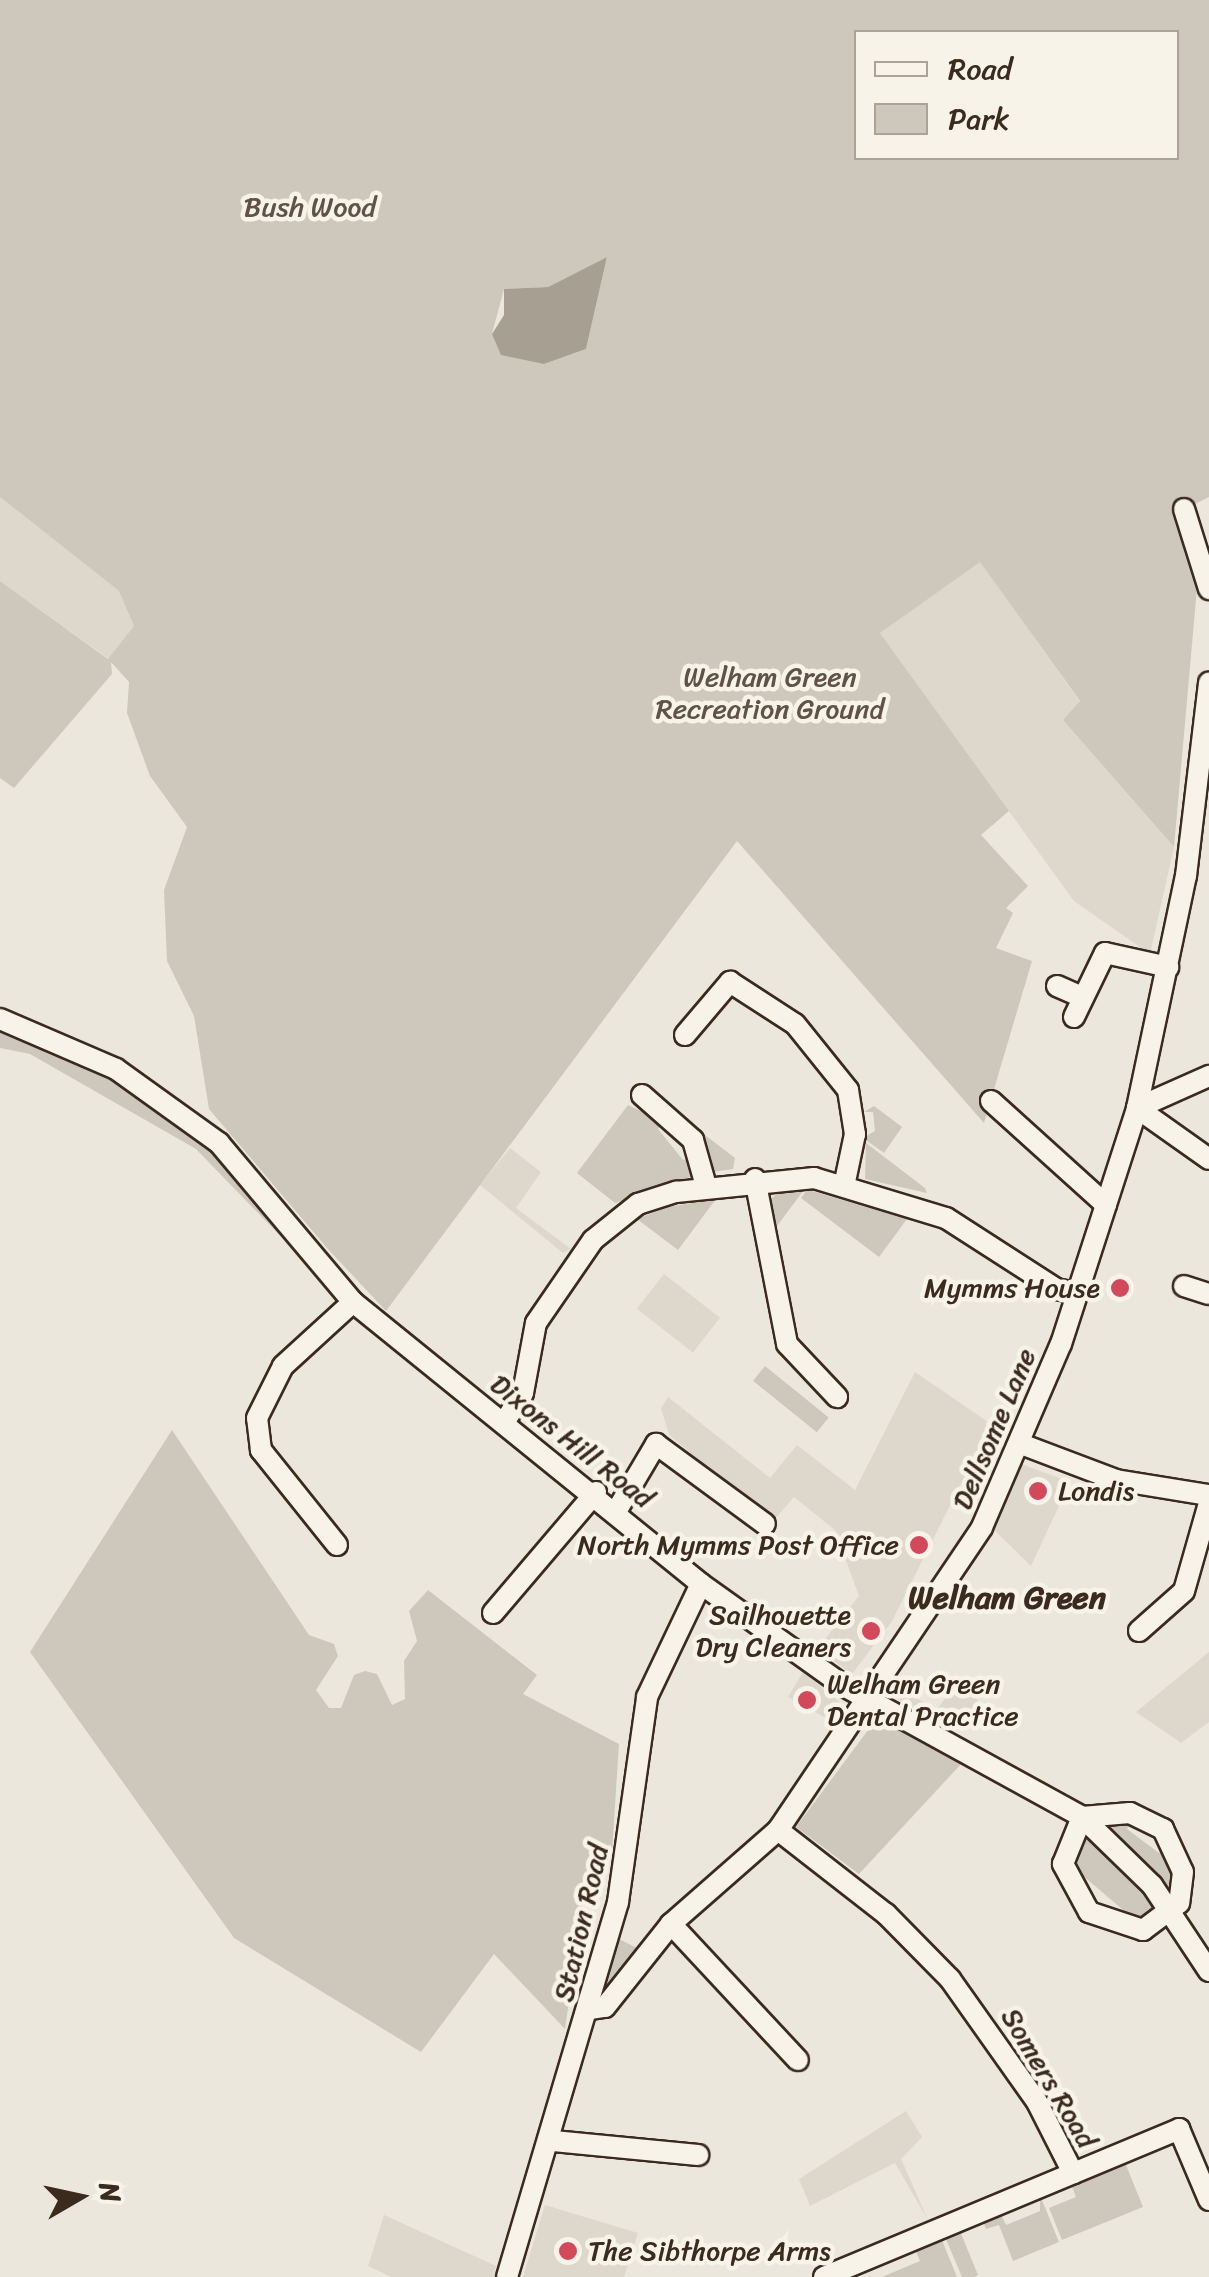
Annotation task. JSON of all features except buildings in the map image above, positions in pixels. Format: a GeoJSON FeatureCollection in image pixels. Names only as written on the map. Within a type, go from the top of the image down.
{"type":"FeatureCollection","features":[{"type":"Feature","properties":{"kind":"street"},"geometry":{"type":"LineString","coordinates":[[1184,509],[1209,589]]}},
{"type":"Feature","properties":{"kind":"street","name":"Dellsome Lane"},"geometry":{"type":"LineString","coordinates":[[590,2009],[604,2007],[671,1924],[778,1830],[871,1701],[961,1565],[1021,1444],[1077,1294],[1137,1108],[1168,967],[1209,682]]}},
{"type":"Feature","properties":{"kind":"street"},"geometry":{"type":"LineString","coordinates":[[1057,986],[1078,1007],[1109,952],[1168,967]]}},
{"type":"Feature","properties":{"kind":"street"},"geometry":{"type":"LineString","coordinates":[[685,1035],[730,982],[795,1024],[848,1090],[855,1134],[844,1186]]}},
{"type":"Feature","properties":{"kind":"street","name":"Dixons Hill Road"},"geometry":{"type":"LineString","coordinates":[[0,1019],[116,1070],[219,1143],[353,1302],[596,1492],[701,1584],[871,1701],[1082,1817],[1172,1912],[1209,1971]]}},
{"type":"Feature","properties":{"kind":"street"},"geometry":{"type":"LineString","coordinates":[[1137,1108],[1209,1076]]}},
{"type":"Feature","properties":{"kind":"street"},"geometry":{"type":"LineString","coordinates":[[642,1096],[693,1140],[706,1186]]}},
{"type":"Feature","properties":{"kind":"street"},"geometry":{"type":"LineString","coordinates":[[991,1101],[1106,1205]]}},
{"type":"Feature","properties":{"kind":"street"},"geometry":{"type":"LineString","coordinates":[[1137,1108],[1209,1159]]}},
{"type":"Feature","properties":{"kind":"street"},"geometry":{"type":"LineString","coordinates":[[756,1179],[788,1344],[837,1397]]}},
{"type":"Feature","properties":{"kind":"street"},"geometry":{"type":"LineString","coordinates":[[505,1420],[523,1393],[536,1323],[594,1240],[638,1204],[706,1186],[756,1179],[844,1186],[946,1218],[1077,1294]]}},
{"type":"Feature","properties":{"kind":"street"},"geometry":{"type":"LineString","coordinates":[[1184,1286],[1209,1294]]}},
{"type":"Feature","properties":{"kind":"street"},"geometry":{"type":"LineString","coordinates":[[337,1545],[261,1450],[257,1418],[283,1366],[353,1302]]}},
{"type":"Feature","properties":{"kind":"street"},"geometry":{"type":"LineString","coordinates":[[618,1510],[656,1444],[668,1446],[765,1524]]}},
{"type":"Feature","properties":{"kind":"street"},"geometry":{"type":"LineString","coordinates":[[1021,1444],[1116,1480],[1209,1495]]}},
{"type":"Feature","properties":{"kind":"street"},"geometry":{"type":"LineString","coordinates":[[492,1613],[596,1492]]}},
{"type":"Feature","properties":{"kind":"street"},"geometry":{"type":"LineString","coordinates":[[1139,1631],[1184,1590],[1209,1503]]}},
{"type":"Feature","properties":{"kind":"street","name":"Station Road"},"geometry":{"type":"LineString","coordinates":[[507,2277],[553,2140],[623,1876],[647,1698],[701,1584]]}},
{"type":"Feature","properties":{"kind":"street"},"geometry":{"type":"LineString","coordinates":[[1130,1813],[1163,1829],[1182,1872],[1172,1912],[1131,1930],[1089,1912],[1063,1864],[1082,1817],[1130,1813]]}},
{"type":"Feature","properties":{"kind":"street","name":"Somers Road"},"geometry":{"type":"LineString","coordinates":[[778,1830],[886,1914],[950,1979],[1037,2102],[1074,2173],[824,2277]]}},
{"type":"Feature","properties":{"kind":"street"},"geometry":{"type":"LineString","coordinates":[[671,1924],[798,2060]]}},
{"type":"Feature","properties":{"kind":"street"},"geometry":{"type":"LineString","coordinates":[[1074,2173],[1179,2128],[1209,2200]]}},
{"type":"Feature","properties":{"kind":"street"},"geometry":{"type":"LineString","coordinates":[[553,2140],[698,2155]]}},
{"type":"Feature","properties":{"kind":"shaded area"},"geometry":{"type":"Polygon","coordinates":[[[607,257],[586,349],[544,364],[501,355],[492,334],[504,315],[504,289],[548,287],[607,257]]]}},
{"type":"Feature","properties":{"kind":"shaded area"},"geometry":{"type":"Polygon","coordinates":[[[0,497],[119,591],[135,626],[109,659],[0,581],[0,497]]]}},
{"type":"Feature","properties":{"kind":"shaded area"},"geometry":{"type":"Polygon","coordinates":[[[980,561],[1080,702],[1063,720],[1174,847],[1150,954],[1074,901],[880,633],[980,561]]]}},
{"type":"Feature","properties":{"kind":"shaded area"},"geometry":{"type":"Polygon","coordinates":[[[510,1148],[541,1172],[516,1208],[571,1249],[563,1253],[480,1185],[510,1148]]]}},
{"type":"Feature","properties":{"kind":"shaded area"},"geometry":{"type":"Polygon","coordinates":[[[664,1274],[720,1318],[693,1352],[637,1309],[664,1274]]]}},
{"type":"Feature","properties":{"kind":"shaded area"},"geometry":{"type":"Polygon","coordinates":[[[915,1372],[991,1424],[892,1621],[852,1674],[817,1649],[859,1596],[835,1530],[794,1497],[773,1521],[669,1435],[661,1408],[668,1397],[770,1478],[797,1445],[855,1490],[915,1372]]]}},
{"type":"Feature","properties":{"kind":"shaded area"},"geometry":{"type":"Polygon","coordinates":[[[1021,1464],[1070,1482],[1031,1566],[992,1528],[1021,1464]]]}},
{"type":"Feature","properties":{"kind":"shaded area"},"geometry":{"type":"Polygon","coordinates":[[[1209,1652],[1209,1722],[1181,1743],[1136,1712],[1209,1652]]]}},
{"type":"Feature","properties":{"kind":"shaded area"},"geometry":{"type":"Polygon","coordinates":[[[803,1672],[843,1705],[839,1725],[788,1697],[803,1672]]]}},
{"type":"Feature","properties":{"kind":"shaded area"},"geometry":{"type":"Polygon","coordinates":[[[895,1683],[936,1711],[955,1684],[978,1700],[959,1730],[901,1703],[895,1683]]]}},
{"type":"Feature","properties":{"kind":"shaded area"},"geometry":{"type":"Polygon","coordinates":[[[906,2111],[922,2137],[901,2159],[928,2220],[895,2163],[810,2206],[799,2179],[906,2111]]]}},
{"type":"Feature","properties":{"kind":"shaded area"},"geometry":{"type":"Polygon","coordinates":[[[545,2205],[638,2233],[624,2277],[523,2277],[545,2205]]]}},
{"type":"Feature","properties":{"kind":"shaded area"},"geometry":{"type":"Polygon","coordinates":[[[384,2215],[496,2266],[493,2277],[391,2277],[368,2266],[384,2215]]]}},
{"type":"Feature","properties":{"kind":"green space"},"geometry":{"type":"Polygon","coordinates":[[[0,0],[1209,0],[1209,497],[1176,514],[1198,577],[1174,847],[1063,720],[1080,701],[980,562],[880,633],[1009,811],[981,835],[1028,886],[1006,908],[1013,913],[996,948],[1032,961],[984,1123],[737,841],[386,1311],[209,1109],[194,1016],[167,961],[164,890],[187,827],[150,776],[127,713],[129,682],[111,662],[112,674],[14,788],[0,778],[0,581],[108,659],[134,626],[119,591],[0,497],[0,0]],[[607,257],[548,287],[504,289],[492,334],[544,364],[586,349],[607,257]]]}},
{"type":"Feature","properties":{"kind":"green space"},"geometry":{"type":"Polygon","coordinates":[[[0,1025],[145,1092],[198,1132],[323,1280],[196,1149],[30,1054],[0,1048],[0,1025]]]}},
{"type":"Feature","properties":{"kind":"green space"},"geometry":{"type":"Polygon","coordinates":[[[628,1105],[664,1122],[658,1129],[683,1160],[694,1158],[693,1176],[615,1203],[577,1173],[628,1105]]]}},
{"type":"Feature","properties":{"kind":"green space"},"geometry":{"type":"Polygon","coordinates":[[[874,1106],[902,1127],[884,1153],[863,1138],[875,1131],[873,1112],[864,1112],[874,1106]]]}},
{"type":"Feature","properties":{"kind":"green space"},"geometry":{"type":"Polygon","coordinates":[[[701,1132],[735,1158],[733,1169],[712,1172],[701,1132]]]}},
{"type":"Feature","properties":{"kind":"green space"},"geometry":{"type":"Polygon","coordinates":[[[866,1143],[925,1188],[927,1193],[865,1179],[866,1143]]]}},
{"type":"Feature","properties":{"kind":"green space"},"geometry":{"type":"Polygon","coordinates":[[[783,1188],[804,1190],[774,1230],[770,1200],[783,1188]]]}},
{"type":"Feature","properties":{"kind":"green space"},"geometry":{"type":"Polygon","coordinates":[[[807,1190],[907,1219],[879,1257],[801,1198],[807,1190]]]}},
{"type":"Feature","properties":{"kind":"green space"},"geometry":{"type":"Polygon","coordinates":[[[716,1199],[678,1250],[637,1219],[668,1207],[716,1199]]]}},
{"type":"Feature","properties":{"kind":"green space"},"geometry":{"type":"Polygon","coordinates":[[[765,1366],[829,1418],[817,1432],[753,1381],[765,1366]]]}},
{"type":"Feature","properties":{"kind":"green space"},"geometry":{"type":"Polygon","coordinates":[[[172,1430],[309,1635],[334,1644],[338,1656],[316,1690],[329,1708],[341,1708],[354,1675],[365,1671],[377,1674],[392,1705],[405,1699],[404,1661],[417,1641],[409,1611],[428,1590],[537,1675],[523,1694],[619,1744],[612,1852],[585,1892],[565,2029],[494,1954],[421,2052],[234,1938],[30,1652],[172,1430]]]}},
{"type":"Feature","properties":{"kind":"green space"},"geometry":{"type":"Polygon","coordinates":[[[877,1718],[963,1762],[859,1874],[796,1827],[877,1718]]]}},
{"type":"Feature","properties":{"kind":"green space"},"geometry":{"type":"Polygon","coordinates":[[[1103,1819],[1132,1821],[1127,1829],[1159,1853],[1168,1846],[1172,1894],[1103,1819]]]}},
{"type":"Feature","properties":{"kind":"green space"},"geometry":{"type":"Polygon","coordinates":[[[1080,1830],[1108,1853],[1159,1913],[1142,1926],[1082,1875],[1074,1882],[1069,1839],[1080,1830]]]}},
{"type":"Feature","properties":{"kind":"green space"},"geometry":{"type":"Polygon","coordinates":[[[619,1939],[639,1949],[607,1995],[602,1993],[619,1939]]]}},
{"type":"Feature","properties":{"kind":"green space"},"geometry":{"type":"Polygon","coordinates":[[[1124,2160],[1143,2207],[1062,2240],[1049,2208],[1076,2197],[1070,2182],[1124,2160]]]}},
{"type":"Feature","properties":{"kind":"green space"},"geometry":{"type":"Polygon","coordinates":[[[1040,2195],[1059,2242],[1013,2261],[999,2225],[986,2229],[982,2219],[1000,2212],[1006,2225],[1040,2211],[1040,2195]]]}},
{"type":"Feature","properties":{"kind":"green space"},"geometry":{"type":"Polygon","coordinates":[[[960,2231],[978,2275],[974,2277],[962,2277],[945,2237],[960,2231]]]}},
{"type":"Feature","properties":{"kind":"green space"},"geometry":{"type":"Polygon","coordinates":[[[941,2238],[957,2277],[882,2277],[920,2261],[915,2249],[941,2238]]]}},
{"type":"Feature","properties":{"kind":"place","name":"Mymms House"},"geometry":{"type":"Point","coordinates":[1120,1288]}},
{"type":"Feature","properties":{"kind":"place","name":"Londis"},"geometry":{"type":"Point","coordinates":[1038,1491]}},
{"type":"Feature","properties":{"kind":"place","name":"North Mymms Post Office"},"geometry":{"type":"Point","coordinates":[919,1545]}},
{"type":"Feature","properties":{"kind":"place","name":"Sailhouette Dry Cleaners"},"geometry":{"type":"Point","coordinates":[871,1631]}},
{"type":"Feature","properties":{"kind":"place","name":"Welham Green Dental Practice"},"geometry":{"type":"Point","coordinates":[807,1700]}},
{"type":"Feature","properties":{"kind":"place","name":"The Sibthorpe Arms"},"geometry":{"type":"Point","coordinates":[568,2251]}},
{"type":"Feature","properties":{"kind":"district","name":"Welham Green"},"geometry":{"type":"Point","coordinates":[1007,1598]}},
{"type":"Feature","properties":{"kind":"park label","name":"Bush Wood"},"geometry":{"type":"Point","coordinates":[310,207]}},
{"type":"Feature","properties":{"kind":"park label","name":"Welham Green Recreation Ground"},"geometry":{"type":"Point","coordinates":[770,693]}}]}
